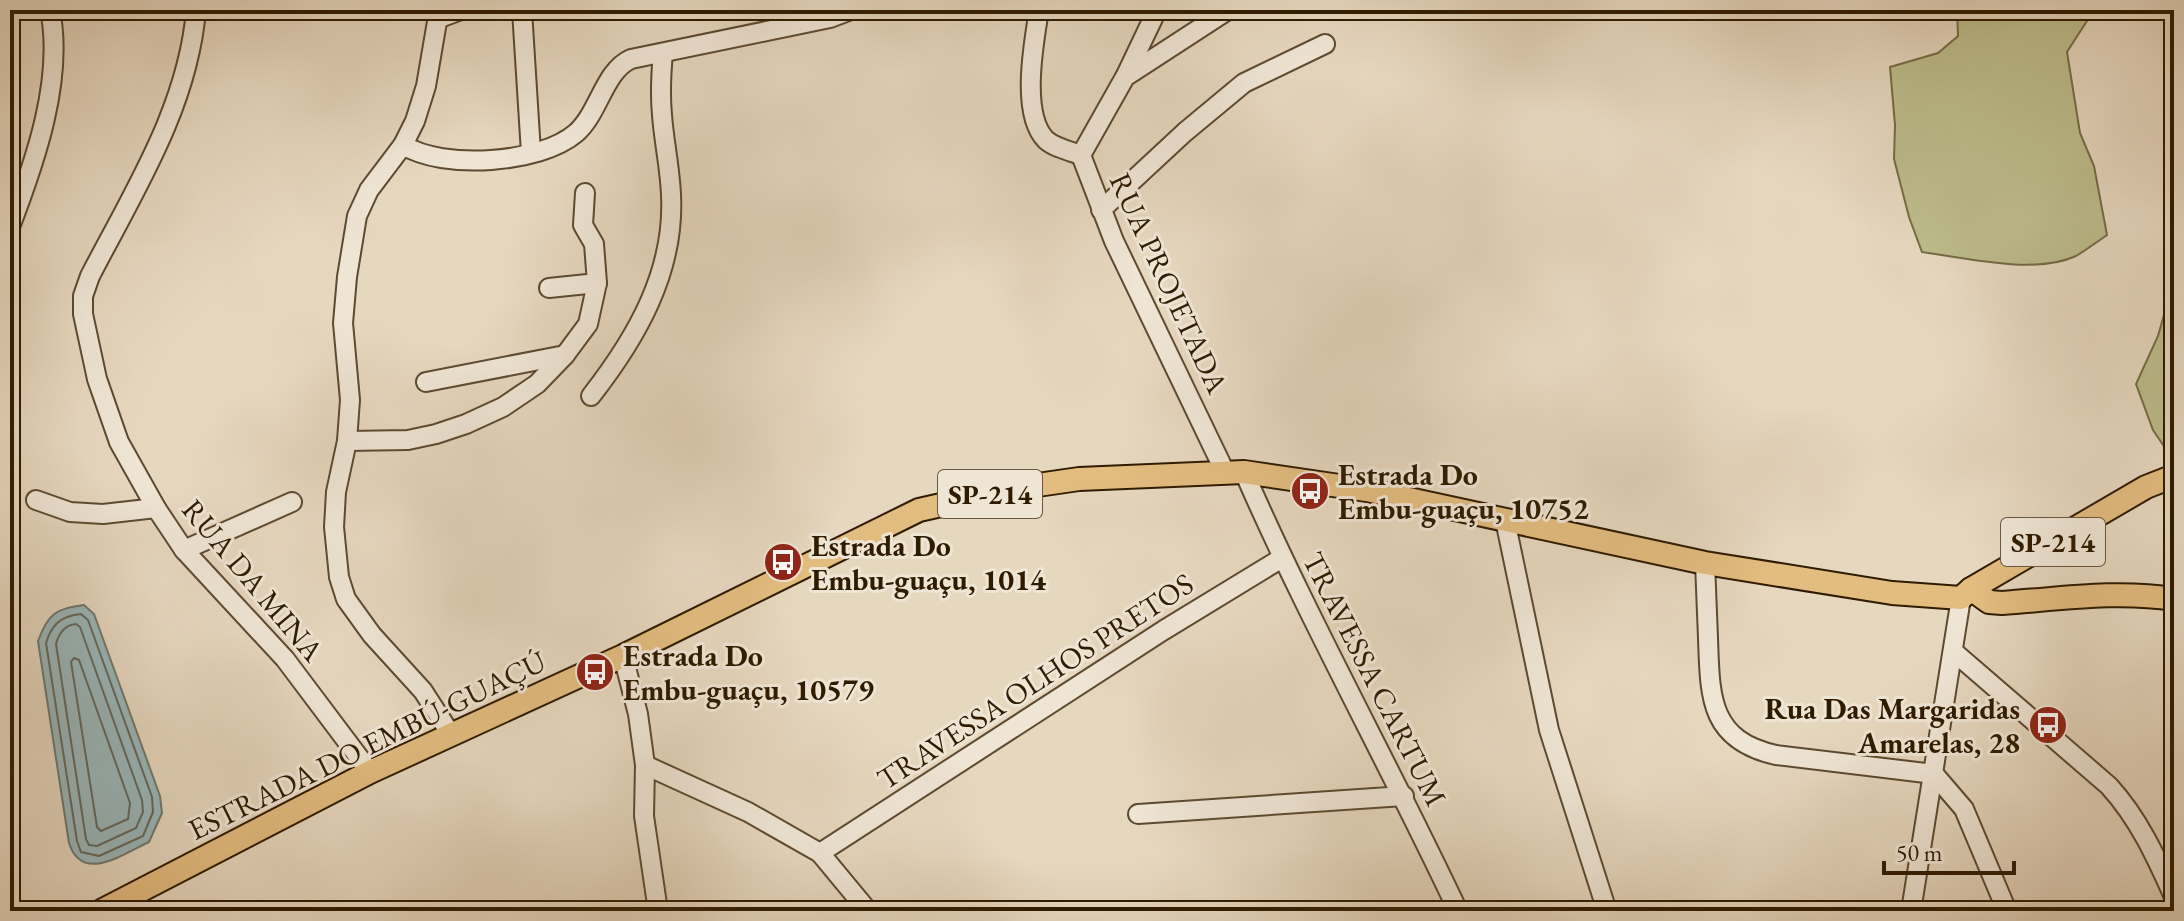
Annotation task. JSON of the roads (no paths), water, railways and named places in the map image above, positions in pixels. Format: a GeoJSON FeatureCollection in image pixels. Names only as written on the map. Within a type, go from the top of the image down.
{"type":"FeatureCollection","features":[{"type":"Feature","properties":{"kind":"main road","name":"ESTRADA DO EMBÚ-GUAÇÚ"},"geometry":{"type":"LineString","coordinates":[[101,911],[370,772],[623,656],[919,510],[1017,488],[1079,479],[1234,472],[1367,490],[1705,563],[1892,593],[1966,594],[2002,603],[2099,594],[2142,594],[2174,599]]}},
{"type":"Feature","properties":{"kind":"main road","name":"SP-214"},"geometry":{"type":"LineString","coordinates":[[1966,594],[2146,487],[2174,476]]}},
{"type":"Feature","properties":{"kind":"street"},"geometry":{"type":"LineString","coordinates":[[10,227],[26,186],[51,88],[54,31],[50,10]]}},
{"type":"Feature","properties":{"kind":"street","name":"RUA DA MINA"},"geometry":{"type":"LineString","coordinates":[[196,10],[183,83],[152,158],[90,276],[83,296],[83,314],[97,379],[119,442],[184,550],[285,659],[370,772]]}},
{"type":"Feature","properties":{"kind":"street"},"geometry":{"type":"LineString","coordinates":[[450,733],[423,691],[372,635],[346,599],[339,577],[334,527],[336,492],[347,441],[350,400],[343,323],[357,216],[369,190],[403,145],[415,121],[426,86],[438,15],[461,10]]}},
{"type":"Feature","properties":{"kind":"street"},"geometry":{"type":"LineString","coordinates":[[522,10],[531,153]]}},
{"type":"Feature","properties":{"kind":"street"},"geometry":{"type":"LineString","coordinates":[[403,145],[424,156],[446,159],[480,159],[550,149],[577,132],[620,64],[631,59],[830,18],[851,10]]}},
{"type":"Feature","properties":{"kind":"street"},"geometry":{"type":"LineString","coordinates":[[1039,10],[1031,62],[1033,108],[1040,132],[1048,142],[1081,155]]}},
{"type":"Feature","properties":{"kind":"street","name":"RUA PROJETADA"},"geometry":{"type":"LineString","coordinates":[[1157,10],[1125,77],[1081,155],[1101,210],[1234,472]]}},
{"type":"Feature","properties":{"kind":"street","name":"RUA PROJETADA"},"geometry":{"type":"LineString","coordinates":[[1125,77],[1228,10]]}},
{"type":"Feature","properties":{"kind":"street"},"geometry":{"type":"LineString","coordinates":[[1101,210],[1185,132],[1244,83],[1325,44]]}},
{"type":"Feature","properties":{"kind":"street"},"geometry":{"type":"LineString","coordinates":[[591,396],[624,354],[651,300],[670,246],[671,195],[662,113],[663,53]]}},
{"type":"Feature","properties":{"kind":"street"},"geometry":{"type":"LineString","coordinates":[[347,441],[408,440],[466,424],[503,407],[537,384],[565,355],[588,324],[597,283],[594,244],[583,225],[585,193]]}},
{"type":"Feature","properties":{"kind":"street"},"geometry":{"type":"LineString","coordinates":[[549,288],[597,283]]}},
{"type":"Feature","properties":{"kind":"street"},"geometry":{"type":"LineString","coordinates":[[426,382],[565,355]]}},
{"type":"Feature","properties":{"kind":"street","name":"TRAVESSA CARTUM"},"geometry":{"type":"LineString","coordinates":[[1234,472],[1282,558],[1404,796],[1458,911]]}},
{"type":"Feature","properties":{"kind":"street"},"geometry":{"type":"LineString","coordinates":[[36,500],[70,512],[103,514],[156,508]]}},
{"type":"Feature","properties":{"kind":"street"},"geometry":{"type":"LineString","coordinates":[[184,550],[292,502]]}},
{"type":"Feature","properties":{"kind":"street"},"geometry":{"type":"LineString","coordinates":[[1505,520],[1549,730],[1607,911]]}},
{"type":"Feature","properties":{"kind":"street","name":"TRAVESSA OLHOS PRETOS"},"geometry":{"type":"LineString","coordinates":[[820,853],[1152,638],[1282,558]]}},
{"type":"Feature","properties":{"kind":"street"},"geometry":{"type":"LineString","coordinates":[[1705,563],[1709,680],[1717,713],[1733,737],[1753,750],[1776,755],[1934,774],[1964,809],[2007,911]]}},
{"type":"Feature","properties":{"kind":"street"},"geometry":{"type":"LineString","coordinates":[[1911,911],[1944,698],[1966,594]]}},
{"type":"Feature","properties":{"kind":"street"},"geometry":{"type":"LineString","coordinates":[[1954,652],[2109,786],[2145,833],[2174,897]]}},
{"type":"Feature","properties":{"kind":"street"},"geometry":{"type":"LineString","coordinates":[[623,656],[638,714],[645,765],[644,816],[658,911]]}},
{"type":"Feature","properties":{"kind":"street"},"geometry":{"type":"LineString","coordinates":[[645,765],[748,812],[820,853],[868,911]]}},
{"type":"Feature","properties":{"kind":"street"},"geometry":{"type":"LineString","coordinates":[[1138,814],[1404,796]]}},
{"type":"Feature","properties":{"kind":"water"},"geometry":{"type":"Polygon","coordinates":[[[84,605],[94,614],[160,796],[162,813],[149,842],[116,858],[93,864],[83,862],[75,855],[69,843],[38,641],[45,624],[54,614],[84,605]]]}},
{"type":"Feature","properties":{"kind":"place","name":"Estrada Do Embu-guaçu, 10752"},"geometry":{"type":"Point","coordinates":[1310,491]}},
{"type":"Feature","properties":{"kind":"place","name":"Estrada Do Embu-guaçu, 1014"},"geometry":{"type":"Point","coordinates":[783,562]}},
{"type":"Feature","properties":{"kind":"place","name":"Estrada Do Embu-guaçu, 10579"},"geometry":{"type":"Point","coordinates":[595,672]}},
{"type":"Feature","properties":{"kind":"place","name":"Rua Das Margaridas Amarelas, 28"},"geometry":{"type":"Point","coordinates":[2048,725]}}]}
